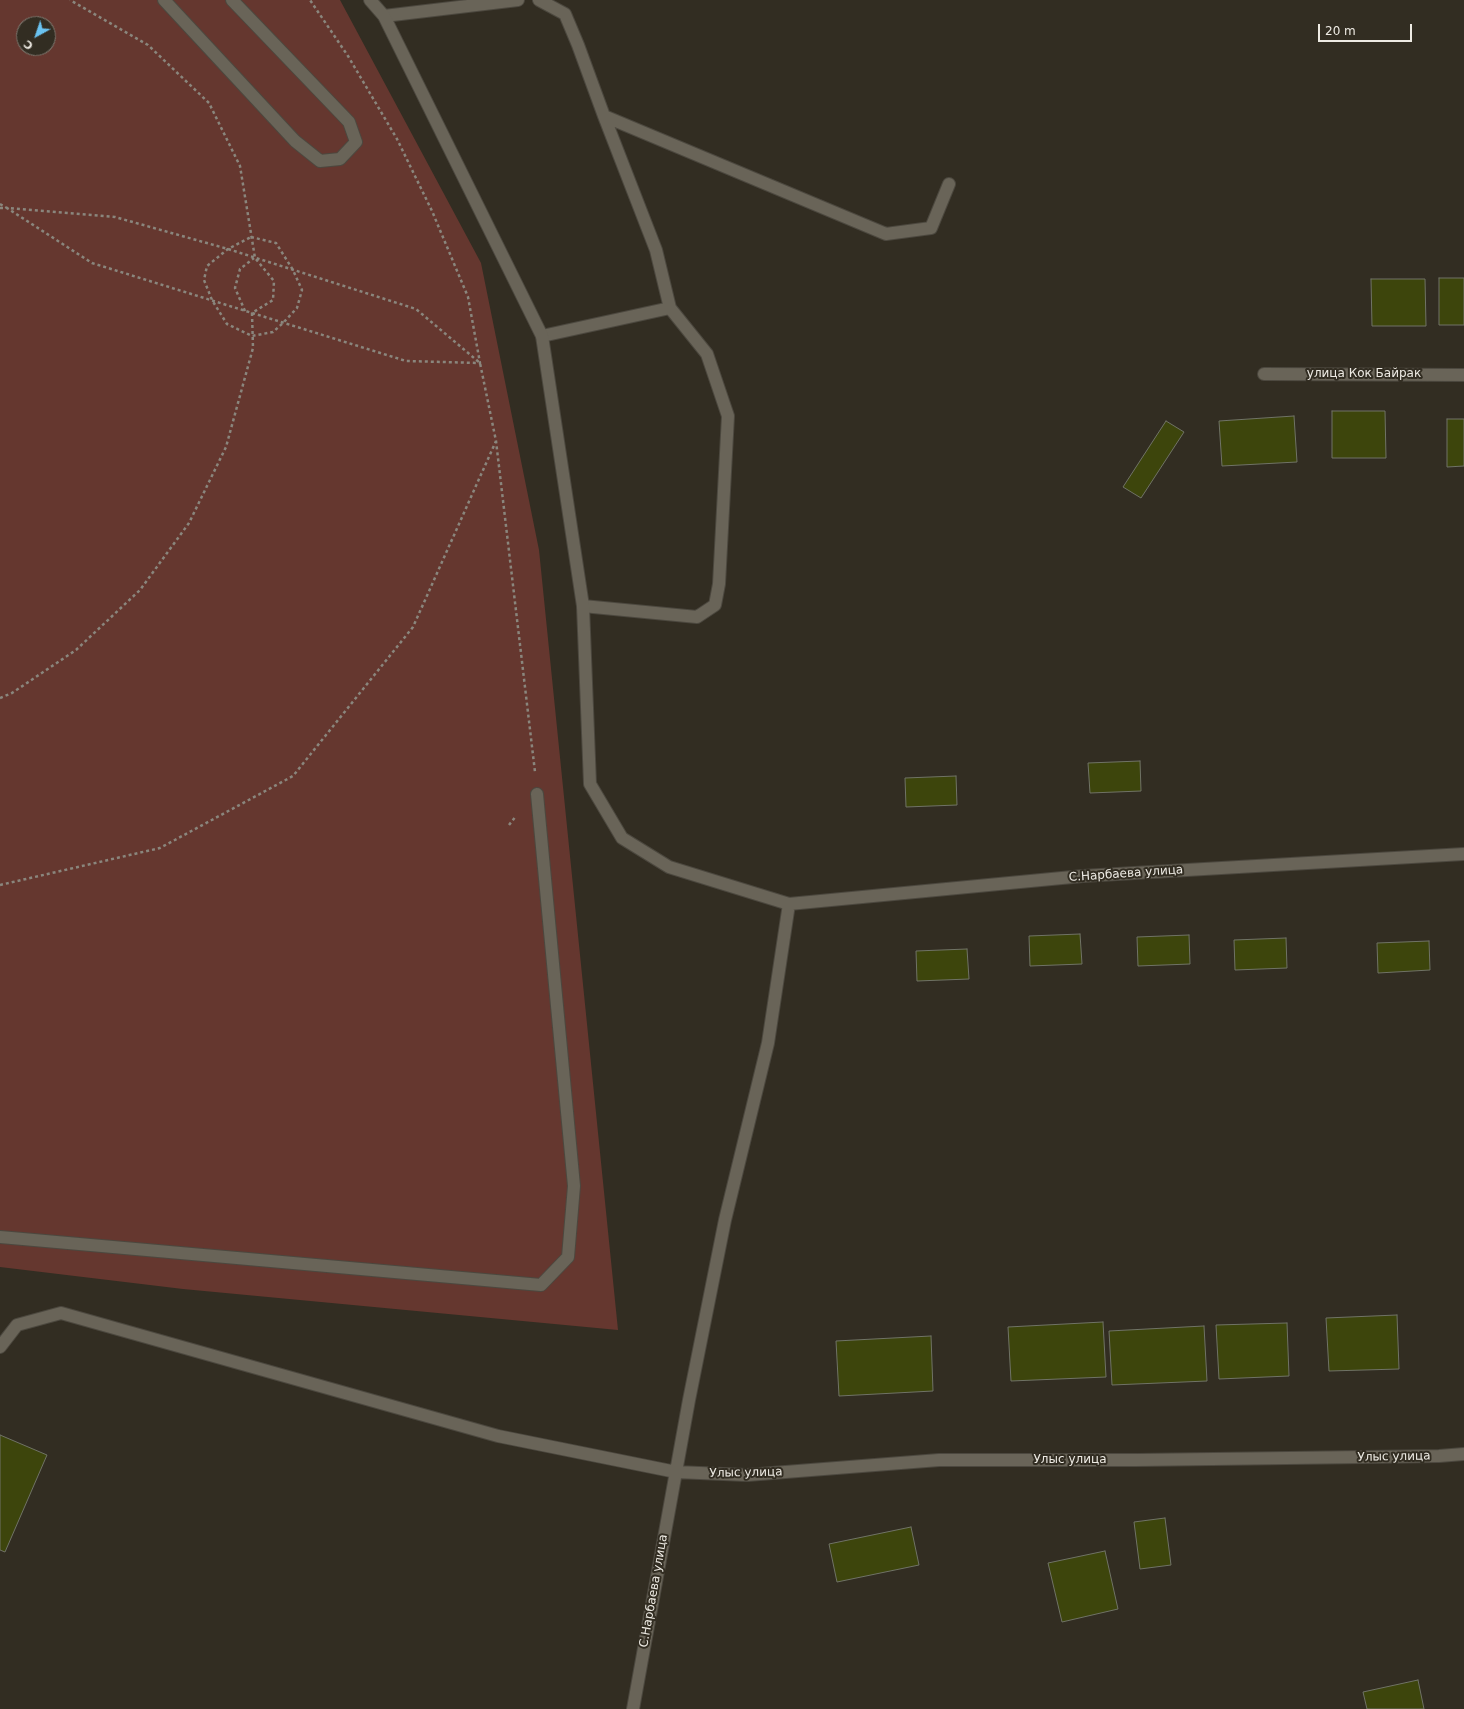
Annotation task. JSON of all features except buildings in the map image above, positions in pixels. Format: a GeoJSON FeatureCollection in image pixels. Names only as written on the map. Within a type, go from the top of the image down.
{"type":"FeatureCollection","features":[{"type":"Feature","properties":{"kind":"street"},"geometry":{"type":"LineString","coordinates":[[164,0],[295,141],[320,161],[340,159],[356,142],[349,122],[232,0]]}},
{"type":"Feature","properties":{"kind":"street"},"geometry":{"type":"LineString","coordinates":[[370,0],[384,16],[542,336],[583,606],[590,784],[622,838],[669,867],[789,904]]}},
{"type":"Feature","properties":{"kind":"street"},"geometry":{"type":"LineString","coordinates":[[384,16],[518,0]]}},
{"type":"Feature","properties":{"kind":"street"},"geometry":{"type":"LineString","coordinates":[[540,0],[565,14],[656,250],[670,308],[707,354],[728,416],[719,584],[714,605],[697,617],[583,606]]}},
{"type":"Feature","properties":{"kind":"street"},"geometry":{"type":"LineString","coordinates":[[604,116],[886,234],[931,228],[949,184]]}},
{"type":"Feature","properties":{"kind":"street"},"geometry":{"type":"LineString","coordinates":[[542,336],[670,308]]}},
{"type":"Feature","properties":{"kind":"street","name":"улица Кок Байрак"},"geometry":{"type":"LineString","coordinates":[[1264,374],[1464,375]]}},
{"type":"Feature","properties":{"kind":"street"},"geometry":{"type":"LineString","coordinates":[[0,1237],[541,1284],[568,1257],[574,1186],[537,794]]}},
{"type":"Feature","properties":{"kind":"street","name":"С.Нарбаева улица"},"geometry":{"type":"LineString","coordinates":[[633,1709],[676,1472],[725,1220],[768,1043],[789,904],[1083,876],[1464,854]]}},
{"type":"Feature","properties":{"kind":"street","name":"Улыс улица"},"geometry":{"type":"LineString","coordinates":[[0,1347],[17,1326],[61,1313],[498,1436],[676,1472],[747,1475],[939,1460],[1439,1456],[1464,1454]]}},
{"type":"Feature","properties":{"kind":"path"},"geometry":{"type":"LineString","coordinates":[[70,0],[148,45],[209,103],[240,166],[255,258],[274,282],[273,300],[252,313]]}},
{"type":"Feature","properties":{"kind":"path"},"geometry":{"type":"LineString","coordinates":[[310,0],[348,56],[397,139],[432,211],[468,297],[496,441],[537,794],[509,825]]}},
{"type":"Feature","properties":{"kind":"path"},"geometry":{"type":"LineString","coordinates":[[0,204],[92,263],[406,361],[480,363]]}},
{"type":"Feature","properties":{"kind":"path"},"geometry":{"type":"LineString","coordinates":[[0,208],[115,217],[228,249],[416,309],[480,363]]}},
{"type":"Feature","properties":{"kind":"path"},"geometry":{"type":"LineString","coordinates":[[251,237],[276,243],[293,270],[302,290],[297,308],[283,323],[273,332],[252,336],[227,324],[212,300],[204,280],[207,266],[228,249],[251,237]]}},
{"type":"Feature","properties":{"kind":"path"},"geometry":{"type":"LineString","coordinates":[[245,310],[235,288],[240,269],[255,258]]}},
{"type":"Feature","properties":{"kind":"path"},"geometry":{"type":"LineString","coordinates":[[0,698],[12,693],[76,650],[140,590],[188,523],[226,447],[253,348],[252,313]]}},
{"type":"Feature","properties":{"kind":"path"},"geometry":{"type":"LineString","coordinates":[[0,885],[160,848],[293,776],[413,628],[496,441]]}},
{"type":"Feature","properties":{"kind":"shaded area"},"geometry":{"type":"Polygon","coordinates":[[[0,0],[340,0],[481,263],[539,550],[618,1330],[183,1289],[0,1267],[0,0]]]}}]}
